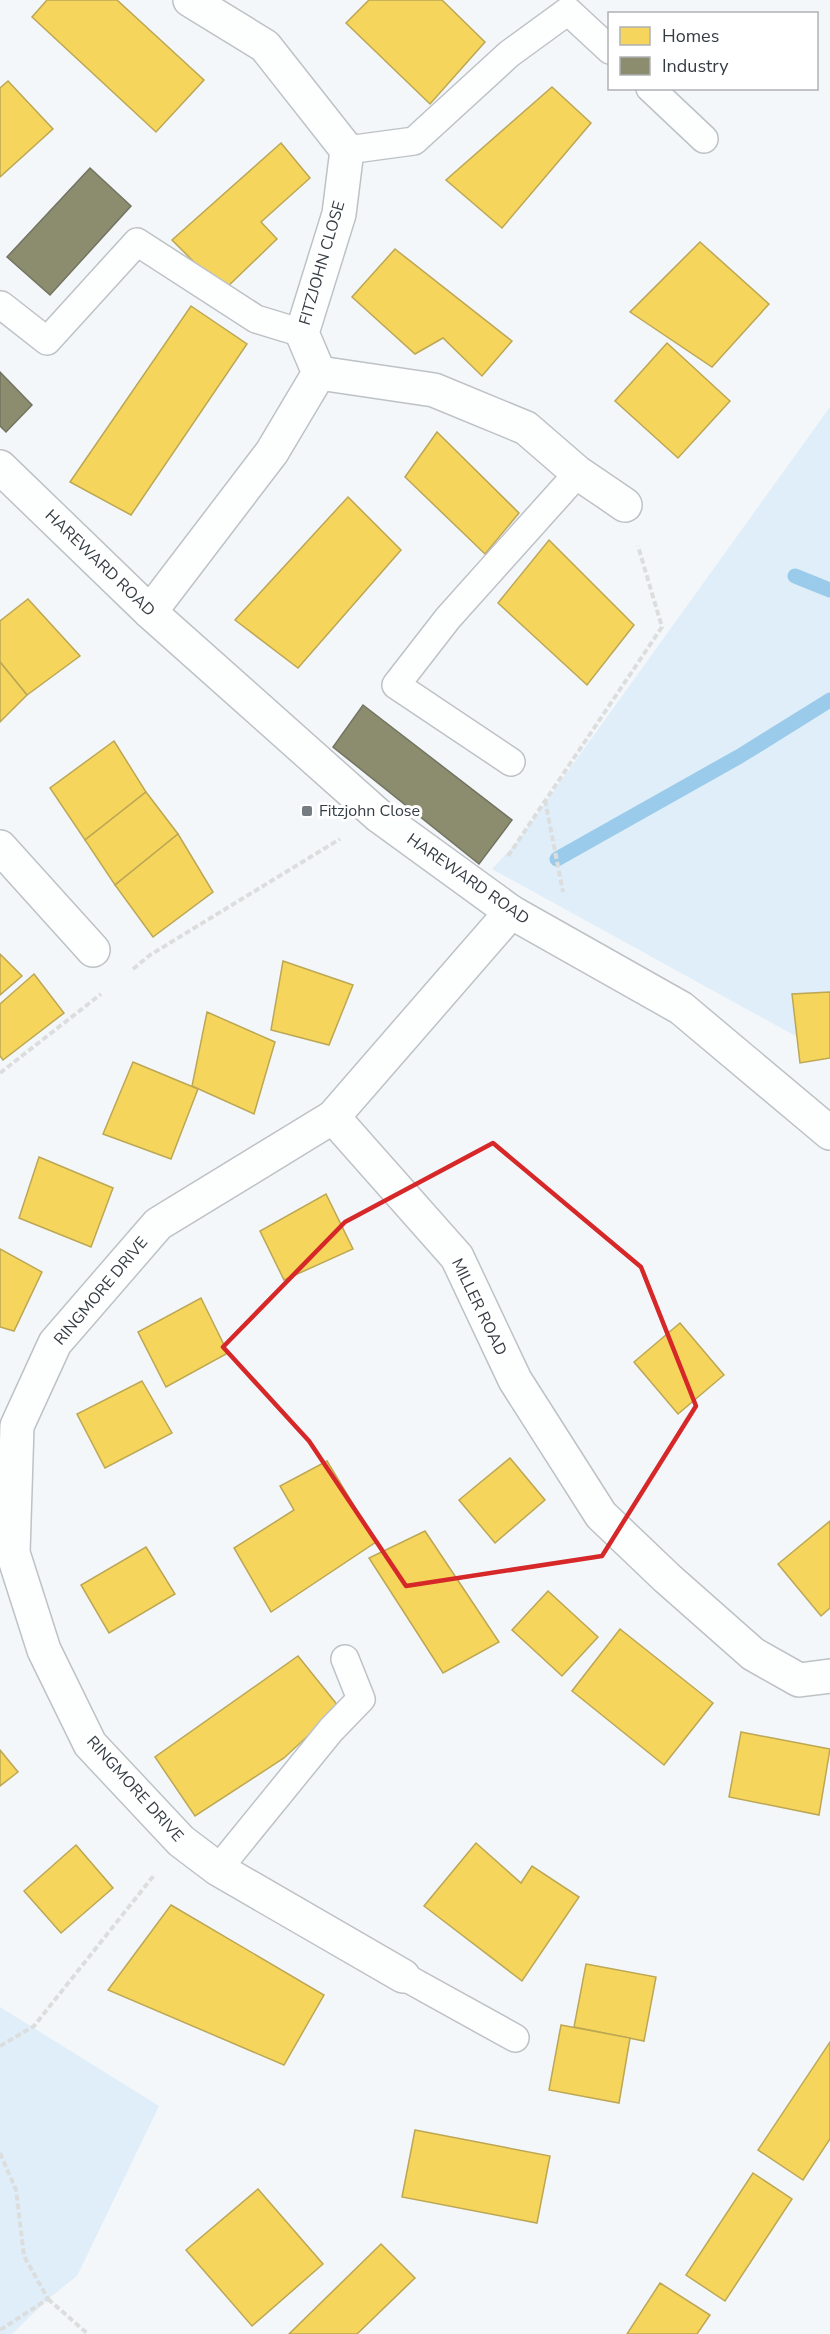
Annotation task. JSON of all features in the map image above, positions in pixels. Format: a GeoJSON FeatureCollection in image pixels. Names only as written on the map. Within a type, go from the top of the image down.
{"type":"FeatureCollection","features":[{"type":"Feature","properties":{"kind":"street"},"geometry":{"type":"LineString","coordinates":[[190,0],[265,46],[347,150]]}},
{"type":"Feature","properties":{"kind":"street","name":"FITZJOHN CLOSE"},"geometry":{"type":"LineString","coordinates":[[319,374],[302,333],[339,214],[347,150]]}},
{"type":"Feature","properties":{"kind":"street"},"geometry":{"type":"LineString","coordinates":[[150,612],[272,452],[319,374],[434,390],[526,428],[578,473],[625,505]]}},
{"type":"Feature","properties":{"kind":"street","name":"HAREWARD ROAD"},"geometry":{"type":"LineString","coordinates":[[0,467],[150,612],[379,816],[511,912],[681,1008],[830,1133]]}},
{"type":"Feature","properties":{"kind":"street"},"geometry":{"type":"LineString","coordinates":[[0,847],[93,950]]}},
{"type":"Feature","properties":{"kind":"street","name":"RINGMORE DRIVE"},"geometry":{"type":"LineString","coordinates":[[404,1976],[218,1869],[181,1841],[90,1744],[44,1650],[6,1553],[17,1426],[55,1343],[158,1224],[333,1117],[511,912]]}},
{"type":"Feature","properties":{"kind":"street","name":"MILLER ROAD"},"geometry":{"type":"LineString","coordinates":[[333,1117],[457,1257],[515,1380],[601,1515],[667,1578],[753,1654],[799,1680],[830,1676]]}},
{"type":"Feature","properties":{"kind":"lane"},"geometry":{"type":"LineString","coordinates":[[347,150],[414,141],[509,54],[568,11],[608,49]]}},
{"type":"Feature","properties":{"kind":"lane"},"geometry":{"type":"LineString","coordinates":[[652,90],[704,139]]}},
{"type":"Feature","properties":{"kind":"lane"},"geometry":{"type":"LineString","coordinates":[[1,306],[47,341],[137,242],[256,318],[302,333]]}},
{"type":"Feature","properties":{"kind":"lane"},"geometry":{"type":"LineString","coordinates":[[511,762],[396,686],[448,618],[578,473]]}},
{"type":"Feature","properties":{"kind":"lane"},"geometry":{"type":"LineString","coordinates":[[218,1869],[331,1730],[361,1699],[345,1659]]}},
{"type":"Feature","properties":{"kind":"lane"},"geometry":{"type":"LineString","coordinates":[[404,1976],[515,2038]]}},
{"type":"Feature","properties":{"kind":"path"},"geometry":{"type":"LineString","coordinates":[[484,892],[662,627],[625,505]]}},
{"type":"Feature","properties":{"kind":"path"},"geometry":{"type":"LineString","coordinates":[[545,800],[575,948]]}},
{"type":"Feature","properties":{"kind":"path"},"geometry":{"type":"LineString","coordinates":[[132,969],[150,955],[379,816]]}},
{"type":"Feature","properties":{"kind":"path"},"geometry":{"type":"LineString","coordinates":[[0,1073],[103,992]]}},
{"type":"Feature","properties":{"kind":"path"},"geometry":{"type":"LineString","coordinates":[[0,2046],[34,2026],[181,1841]]}},
{"type":"Feature","properties":{"kind":"path"},"geometry":{"type":"LineString","coordinates":[[0,2152],[16,2190],[24,2256],[48,2299],[88,2334]]}},
{"type":"Feature","properties":{"kind":"path"},"geometry":{"type":"LineString","coordinates":[[0,2330],[48,2299]]}},
{"type":"Feature","properties":{"kind":"highlighted area"},"geometry":{"type":"Polygon","coordinates":[[[493,1143],[641,1267],[696,1406],[602,1556],[406,1586],[309,1441],[223,1347],[345,1222],[493,1143]]]}},
{"type":"Feature","properties":{"kind":"shaded area"},"geometry":{"type":"Polygon","coordinates":[[[830,407],[830,1055],[492,869],[517,842],[830,407]]]}},
{"type":"Feature","properties":{"kind":"shaded area"},"geometry":{"type":"Polygon","coordinates":[[[0,2007],[159,2106],[77,2276],[48,2299],[12,2334],[0,2334],[0,2007]]]}},
{"type":"Feature","properties":{"kind":"building: Homes"},"geometry":{"type":"Polygon","coordinates":[[[47,0],[117,0],[204,80],[156,132],[32,17],[47,0]]]}},
{"type":"Feature","properties":{"kind":"building: Homes"},"geometry":{"type":"Polygon","coordinates":[[[369,0],[442,0],[485,42],[430,104],[346,23],[369,0]]]}},
{"type":"Feature","properties":{"kind":"building: Homes"},"geometry":{"type":"Polygon","coordinates":[[[8,81],[53,129],[0,177],[0,88],[8,81]]]}},
{"type":"Feature","properties":{"kind":"building: Homes"},"geometry":{"type":"Polygon","coordinates":[[[552,87],[591,123],[502,228],[446,180],[552,87]]]}},
{"type":"Feature","properties":{"kind":"building: Homes"},"geometry":{"type":"Polygon","coordinates":[[[281,143],[310,178],[261,222],[277,239],[223,291],[172,240],[281,143]]]}},
{"type":"Feature","properties":{"kind":"building: Homes"},"geometry":{"type":"Polygon","coordinates":[[[700,242],[769,304],[712,367],[630,312],[700,242]]]}},
{"type":"Feature","properties":{"kind":"building: Homes"},"geometry":{"type":"Polygon","coordinates":[[[395,249],[512,341],[482,376],[443,338],[415,354],[352,297],[395,249]]]}},
{"type":"Feature","properties":{"kind":"building: Homes"},"geometry":{"type":"Polygon","coordinates":[[[191,306],[247,344],[131,515],[70,482],[191,306]]]}},
{"type":"Feature","properties":{"kind":"building: Homes"},"geometry":{"type":"Polygon","coordinates":[[[667,343],[730,401],[678,458],[615,401],[667,343]]]}},
{"type":"Feature","properties":{"kind":"building: Homes"},"geometry":{"type":"Polygon","coordinates":[[[437,432],[519,513],[485,554],[405,477],[437,432]]]}},
{"type":"Feature","properties":{"kind":"building: Homes"},"geometry":{"type":"Polygon","coordinates":[[[348,497],[401,550],[298,668],[235,620],[348,497]]]}},
{"type":"Feature","properties":{"kind":"building: Homes"},"geometry":{"type":"Polygon","coordinates":[[[549,540],[634,625],[587,685],[498,603],[549,540]]]}},
{"type":"Feature","properties":{"kind":"building: Homes"},"geometry":{"type":"Polygon","coordinates":[[[28,599],[80,656],[27,695],[0,662],[0,621],[28,599]]]}},
{"type":"Feature","properties":{"kind":"building: Homes"},"geometry":{"type":"Polygon","coordinates":[[[0,662],[27,695],[0,722],[0,662]]]}},
{"type":"Feature","properties":{"kind":"building: Homes"},"geometry":{"type":"Polygon","coordinates":[[[114,741],[146,792],[85,840],[50,788],[114,741]]]}},
{"type":"Feature","properties":{"kind":"building: Homes"},"geometry":{"type":"Polygon","coordinates":[[[146,792],[178,834],[115,885],[85,840],[146,792]]]}},
{"type":"Feature","properties":{"kind":"building: Homes"},"geometry":{"type":"Polygon","coordinates":[[[178,834],[213,892],[153,937],[115,885],[178,834]]]}},
{"type":"Feature","properties":{"kind":"building: Homes"},"geometry":{"type":"Polygon","coordinates":[[[0,954],[22,976],[0,995],[0,954]]]}},
{"type":"Feature","properties":{"kind":"building: Homes"},"geometry":{"type":"Polygon","coordinates":[[[283,961],[353,985],[329,1045],[271,1030],[283,961]]]}},
{"type":"Feature","properties":{"kind":"building: Homes"},"geometry":{"type":"Polygon","coordinates":[[[34,974],[64,1013],[3,1060],[0,1056],[0,1004],[34,974]]]}},
{"type":"Feature","properties":{"kind":"building: Homes"},"geometry":{"type":"Polygon","coordinates":[[[830,992],[830,1058],[800,1063],[792,994],[830,992]]]}},
{"type":"Feature","properties":{"kind":"building: Homes"},"geometry":{"type":"Polygon","coordinates":[[[207,1012],[275,1042],[254,1114],[192,1086],[207,1012]]]}},
{"type":"Feature","properties":{"kind":"building: Homes"},"geometry":{"type":"Polygon","coordinates":[[[133,1062],[198,1089],[171,1159],[103,1134],[133,1062]]]}},
{"type":"Feature","properties":{"kind":"building: Homes"},"geometry":{"type":"Polygon","coordinates":[[[39,1157],[113,1188],[91,1247],[19,1218],[39,1157]]]}},
{"type":"Feature","properties":{"kind":"building: Homes"},"geometry":{"type":"Polygon","coordinates":[[[326,1194],[353,1249],[284,1280],[260,1231],[326,1194]]]}},
{"type":"Feature","properties":{"kind":"building: Homes"},"geometry":{"type":"Polygon","coordinates":[[[0,1249],[42,1272],[14,1331],[0,1327],[0,1249]]]}},
{"type":"Feature","properties":{"kind":"building: Homes"},"geometry":{"type":"Polygon","coordinates":[[[201,1298],[228,1353],[166,1387],[138,1332],[201,1298]]]}},
{"type":"Feature","properties":{"kind":"building: Homes"},"geometry":{"type":"Polygon","coordinates":[[[680,1323],[724,1375],[678,1414],[634,1362],[680,1323]]]}},
{"type":"Feature","properties":{"kind":"building: Homes"},"geometry":{"type":"Polygon","coordinates":[[[142,1381],[172,1433],[105,1468],[77,1414],[142,1381]]]}},
{"type":"Feature","properties":{"kind":"building: Homes"},"geometry":{"type":"Polygon","coordinates":[[[510,1458],[545,1500],[495,1543],[459,1500],[510,1458]]]}},
{"type":"Feature","properties":{"kind":"building: Homes"},"geometry":{"type":"Polygon","coordinates":[[[327,1461],[376,1542],[271,1612],[234,1548],[294,1510],[280,1486],[327,1461]]]}},
{"type":"Feature","properties":{"kind":"building: Homes"},"geometry":{"type":"Polygon","coordinates":[[[830,1521],[830,1608],[821,1616],[778,1564],[830,1521]]]}},
{"type":"Feature","properties":{"kind":"building: Homes"},"geometry":{"type":"Polygon","coordinates":[[[425,1531],[499,1642],[443,1673],[369,1558],[425,1531]]]}},
{"type":"Feature","properties":{"kind":"building: Homes"},"geometry":{"type":"Polygon","coordinates":[[[146,1547],[175,1594],[109,1633],[81,1585],[146,1547]]]}},
{"type":"Feature","properties":{"kind":"building: Homes"},"geometry":{"type":"Polygon","coordinates":[[[548,1591],[598,1637],[562,1676],[512,1630],[548,1591]]]}},
{"type":"Feature","properties":{"kind":"building: Homes"},"geometry":{"type":"Polygon","coordinates":[[[620,1629],[713,1703],[664,1765],[572,1691],[620,1629]]]}},
{"type":"Feature","properties":{"kind":"building: Homes"},"geometry":{"type":"Polygon","coordinates":[[[298,1656],[339,1707],[284,1758],[195,1816],[155,1757],[298,1656]]]}},
{"type":"Feature","properties":{"kind":"building: Homes"},"geometry":{"type":"Polygon","coordinates":[[[741,1732],[830,1749],[819,1815],[729,1797],[741,1732]]]}},
{"type":"Feature","properties":{"kind":"building: Homes"},"geometry":{"type":"Polygon","coordinates":[[[0,1750],[18,1772],[0,1786],[0,1750]]]}},
{"type":"Feature","properties":{"kind":"building: Homes"},"geometry":{"type":"Polygon","coordinates":[[[476,1843],[521,1883],[532,1866],[579,1897],[522,1981],[424,1906],[476,1843]]]}},
{"type":"Feature","properties":{"kind":"building: Homes"},"geometry":{"type":"Polygon","coordinates":[[[76,1845],[113,1888],[61,1933],[24,1891],[76,1845]]]}},
{"type":"Feature","properties":{"kind":"building: Homes"},"geometry":{"type":"Polygon","coordinates":[[[171,1905],[324,1995],[284,2065],[108,1990],[171,1905]]]}},
{"type":"Feature","properties":{"kind":"building: Homes"},"geometry":{"type":"Polygon","coordinates":[[[586,1964],[656,1977],[644,2041],[574,2027],[586,1964]]]}},
{"type":"Feature","properties":{"kind":"building: Homes"},"geometry":{"type":"Polygon","coordinates":[[[561,2025],[630,2038],[619,2103],[549,2090],[561,2025]]]}},
{"type":"Feature","properties":{"kind":"building: Homes"},"geometry":{"type":"Polygon","coordinates":[[[830,2042],[830,2139],[803,2180],[758,2150],[830,2042]]]}},
{"type":"Feature","properties":{"kind":"building: Homes"},"geometry":{"type":"Polygon","coordinates":[[[415,2130],[550,2156],[537,2223],[402,2197],[415,2130]]]}},
{"type":"Feature","properties":{"kind":"building: Homes"},"geometry":{"type":"Polygon","coordinates":[[[753,2173],[792,2199],[725,2301],[686,2275],[753,2173]]]}},
{"type":"Feature","properties":{"kind":"building: Homes"},"geometry":{"type":"Polygon","coordinates":[[[258,2189],[323,2264],[252,2326],[186,2250],[258,2189]]]}},
{"type":"Feature","properties":{"kind":"building: Homes"},"geometry":{"type":"Polygon","coordinates":[[[381,2244],[415,2278],[357,2334],[289,2334],[381,2244]]]}},
{"type":"Feature","properties":{"kind":"building: Homes"},"geometry":{"type":"Polygon","coordinates":[[[660,2283],[710,2315],[697,2334],[627,2334],[660,2283]]]}},
{"type":"Feature","properties":{"kind":"building: Industry"},"geometry":{"type":"Polygon","coordinates":[[[90,168],[131,206],[50,295],[7,257],[90,168]]]}},
{"type":"Feature","properties":{"kind":"building: Industry"},"geometry":{"type":"Polygon","coordinates":[[[0,372],[32,405],[6,432],[0,426],[0,372]]]}},
{"type":"Feature","properties":{"kind":"building: Industry"},"geometry":{"type":"Polygon","coordinates":[[[363,705],[512,820],[479,864],[333,747],[363,705]]]}},
{"type":"Feature","properties":{"kind":"waterway"},"geometry":{"type":"LineString","coordinates":[[795,576],[830,590]]}},
{"type":"Feature","properties":{"kind":"waterway"},"geometry":{"type":"LineString","coordinates":[[557,859],[740,756],[830,700]]}},
{"type":"Feature","properties":{"kind":"place","name":"Fitzjohn Close"},"geometry":{"type":"Point","coordinates":[307,811]}}]}
